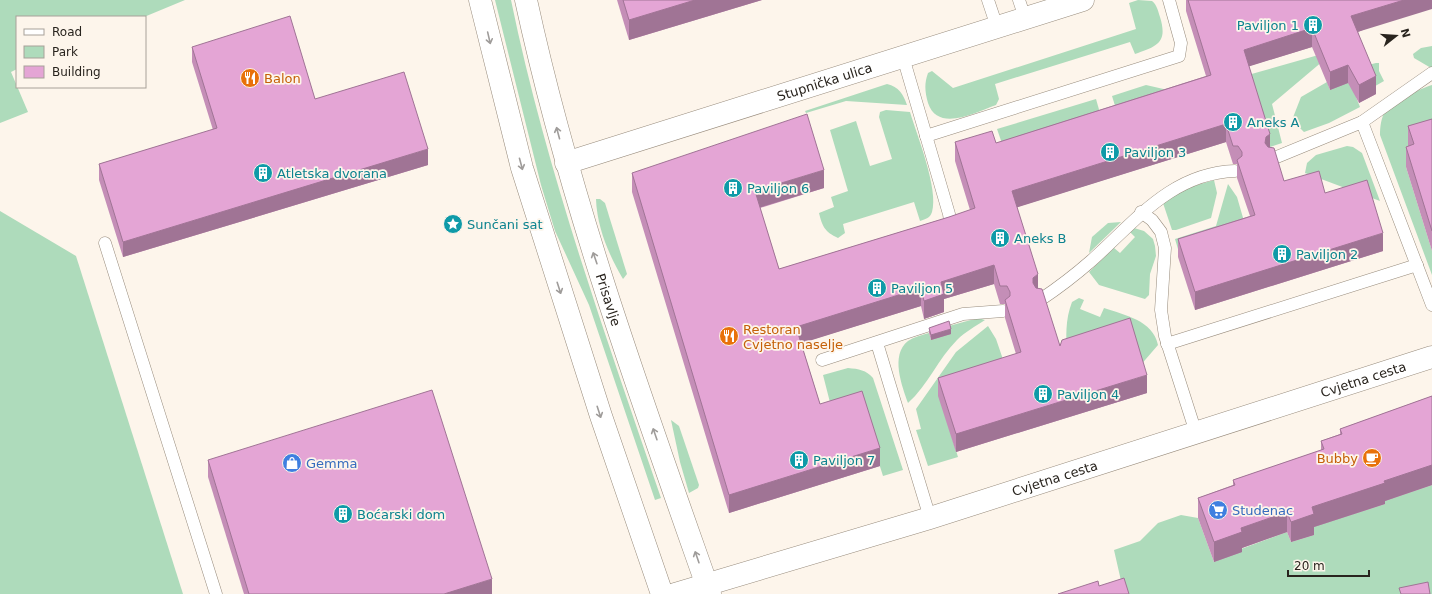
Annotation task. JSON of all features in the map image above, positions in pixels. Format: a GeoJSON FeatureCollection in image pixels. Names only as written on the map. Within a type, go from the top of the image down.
{"type":"FeatureCollection","features":[{"type":"Feature","properties":{"kind":"street"},"geometry":{"type":"LineString","coordinates":[[480,0],[522,168],[598,409],[662,594]]}},
{"type":"Feature","properties":{"kind":"street","name":"Prisavlje"},"geometry":{"type":"LineString","coordinates":[[526,0],[547,93],[566,163],[596,261],[708,589]]}},
{"type":"Feature","properties":{"kind":"street","name":"Stupnička ulica"},"geometry":{"type":"LineString","coordinates":[[566,163],[997,27],[1022,9],[1083,0]]}},
{"type":"Feature","properties":{"kind":"street","name":"Cvjetna cesta"},"geometry":{"type":"LineString","coordinates":[[675,594],[708,589],[1432,357]]}},
{"type":"Feature","properties":{"kind":"lane"},"geometry":{"type":"LineString","coordinates":[[988,0],[997,27]]}},
{"type":"Feature","properties":{"kind":"lane"},"geometry":{"type":"LineString","coordinates":[[926,136],[1179,56],[1181,43],[1169,0]]}},
{"type":"Feature","properties":{"kind":"lane"},"geometry":{"type":"LineString","coordinates":[[903,57],[950,221],[947,228],[932,232]]}},
{"type":"Feature","properties":{"kind":"lane"},"geometry":{"type":"LineString","coordinates":[[1272,159],[1362,122],[1432,73]]}},
{"type":"Feature","properties":{"kind":"lane"},"geometry":{"type":"LineString","coordinates":[[1362,122],[1432,305]]}},
{"type":"Feature","properties":{"kind":"lane"},"geometry":{"type":"LineString","coordinates":[[1040,300],[1091,261],[1141,212],[1173,189],[1198,178],[1218,172],[1235,171]]}},
{"type":"Feature","properties":{"kind":"lane"},"geometry":{"type":"LineString","coordinates":[[1141,212],[1152,220],[1161,232],[1164,243],[1161,310],[1167,344],[1196,433]]}},
{"type":"Feature","properties":{"kind":"lane"},"geometry":{"type":"LineString","coordinates":[[105,243],[216,594]]}},
{"type":"Feature","properties":{"kind":"lane"},"geometry":{"type":"LineString","coordinates":[[1167,344],[1417,265]]}},
{"type":"Feature","properties":{"kind":"lane"},"geometry":{"type":"LineString","coordinates":[[822,360],[963,314],[1002,311]]}},
{"type":"Feature","properties":{"kind":"lane"},"geometry":{"type":"LineString","coordinates":[[877,343],[930,518]]}},
{"type":"Feature","properties":{"kind":"green space"},"geometry":{"type":"Polygon","coordinates":[[[0,0],[185,0],[146,16],[16,16],[16,70],[11,72],[16,84],[16,88],[18,88],[28,112],[0,123],[0,0]]]}},
{"type":"Feature","properties":{"kind":"green space"},"geometry":{"type":"Polygon","coordinates":[[[495,0],[511,0],[541,126],[559,189],[598,313],[661,498],[655,500],[589,305],[555,231],[541,185],[495,0]]]}},
{"type":"Feature","properties":{"kind":"green space"},"geometry":{"type":"Polygon","coordinates":[[[1138,0],[1152,1],[1158,10],[1163,33],[1159,42],[1155,46],[1135,54],[1130,42],[995,84],[999,99],[996,105],[958,118],[949,119],[940,117],[933,112],[928,103],[925,84],[928,73],[932,71],[953,88],[1136,29],[1129,3],[1138,0]]]}},
{"type":"Feature","properties":{"kind":"green space"},"geometry":{"type":"Polygon","coordinates":[[[1432,46],[1431,68],[1414,58],[1413,54],[1421,48],[1432,46]]]}},
{"type":"Feature","properties":{"kind":"green space"},"geometry":{"type":"Polygon","coordinates":[[[1336,50],[1272,104],[1282,143],[1270,147],[1248,75],[1336,50]]]}},
{"type":"Feature","properties":{"kind":"green space"},"geometry":{"type":"Polygon","coordinates":[[[1379,63],[1379,71],[1384,81],[1356,97],[1360,107],[1329,123],[1304,132],[1292,120],[1301,97],[1327,82],[1330,90],[1364,66],[1379,63]]]}},
{"type":"Feature","properties":{"kind":"green space"},"geometry":{"type":"Polygon","coordinates":[[[887,84],[895,87],[900,92],[907,105],[846,101],[806,113],[805,111],[887,84]]]}},
{"type":"Feature","properties":{"kind":"green space"},"geometry":{"type":"Polygon","coordinates":[[[1146,85],[1194,96],[1120,122],[1112,96],[1146,85]]]}},
{"type":"Feature","properties":{"kind":"green space"},"geometry":{"type":"Polygon","coordinates":[[[1432,85],[1432,139],[1406,167],[1432,251],[1432,275],[1380,135],[1382,119],[1384,113],[1389,107],[1407,96],[1432,85]]]}},
{"type":"Feature","properties":{"kind":"green space"},"geometry":{"type":"Polygon","coordinates":[[[1096,99],[1104,127],[1007,158],[997,129],[1096,99]]]}},
{"type":"Feature","properties":{"kind":"green space"},"geometry":{"type":"Polygon","coordinates":[[[886,110],[910,112],[930,177],[933,202],[932,212],[929,217],[920,221],[914,202],[843,224],[845,233],[838,238],[825,228],[821,222],[819,213],[834,207],[831,197],[848,191],[830,130],[856,121],[870,166],[892,159],[879,117],[880,112],[886,110]]]}},
{"type":"Feature","properties":{"kind":"green space"},"geometry":{"type":"Polygon","coordinates":[[[1347,146],[1353,147],[1362,153],[1380,201],[1305,173],[1307,163],[1316,155],[1347,146]]]}},
{"type":"Feature","properties":{"kind":"green space"},"geometry":{"type":"Polygon","coordinates":[[[1214,180],[1217,193],[1211,218],[1172,230],[1163,203],[1184,189],[1214,180]]]}},
{"type":"Feature","properties":{"kind":"green space"},"geometry":{"type":"Polygon","coordinates":[[[1228,184],[1237,197],[1248,235],[1180,256],[1175,239],[1216,226],[1228,184]]]}},
{"type":"Feature","properties":{"kind":"green space"},"geometry":{"type":"Polygon","coordinates":[[[596,199],[600,199],[605,203],[627,274],[623,279],[601,231],[596,199]]]}},
{"type":"Feature","properties":{"kind":"green space"},"geometry":{"type":"Polygon","coordinates":[[[0,211],[76,256],[183,594],[0,594],[0,211]]]}},
{"type":"Feature","properties":{"kind":"green space"},"geometry":{"type":"Polygon","coordinates":[[[1121,222],[1089,253],[1092,237],[1108,223],[1121,222]]]}},
{"type":"Feature","properties":{"kind":"green space"},"geometry":{"type":"Polygon","coordinates":[[[1134,228],[1144,231],[1153,239],[1155,246],[1156,256],[1150,274],[1149,295],[1145,299],[1099,285],[1089,272],[1114,248],[1120,253],[1135,237],[1130,232],[1134,228]]]}},
{"type":"Feature","properties":{"kind":"green space"},"geometry":{"type":"Polygon","coordinates":[[[1079,298],[1084,300],[1080,309],[1100,317],[1104,308],[1129,316],[1144,324],[1155,337],[1158,345],[1139,367],[1067,356],[1066,335],[1068,315],[1072,302],[1079,298]]]}},
{"type":"Feature","properties":{"kind":"green space"},"geometry":{"type":"Polygon","coordinates":[[[978,318],[985,320],[967,332],[950,347],[915,396],[908,403],[899,371],[900,354],[903,347],[908,341],[915,337],[929,333],[931,340],[949,326],[978,318]]]}},
{"type":"Feature","properties":{"kind":"green space"},"geometry":{"type":"Polygon","coordinates":[[[988,326],[996,339],[1008,374],[939,396],[958,457],[928,466],[916,430],[921,429],[916,409],[956,352],[988,326]]]}},
{"type":"Feature","properties":{"kind":"green space"},"geometry":{"type":"Polygon","coordinates":[[[848,368],[862,370],[873,378],[903,470],[883,476],[862,410],[834,418],[823,375],[848,368]]]}},
{"type":"Feature","properties":{"kind":"green space"},"geometry":{"type":"Polygon","coordinates":[[[671,420],[679,426],[699,485],[698,488],[689,493],[680,462],[671,420]]]}},
{"type":"Feature","properties":{"kind":"green space"},"geometry":{"type":"Polygon","coordinates":[[[1432,485],[1432,594],[1124,594],[1114,550],[1140,541],[1158,523],[1181,515],[1198,518],[1214,562],[1241,549],[1287,532],[1291,542],[1314,535],[1312,527],[1385,504],[1381,492],[1393,498],[1432,485]]]}},
{"type":"Feature","properties":{"kind":"building"},"geometry":{"type":"Polygon","coordinates":[[[623,0],[695,0],[629,20],[623,0]]]}},
{"type":"Feature","properties":{"kind":"building"},"geometry":{"type":"Polygon","coordinates":[[[1188,0],[1404,0],[1351,16],[1376,76],[1359,85],[1348,65],[1330,72],[1312,28],[1244,50],[1270,134],[1266,137],[1265,143],[1268,147],[1274,148],[1284,181],[1319,171],[1325,193],[1367,180],[1383,233],[1195,292],[1178,239],[1255,215],[1237,160],[1242,156],[1242,152],[1238,146],[1233,146],[1226,124],[1012,191],[1038,274],[1033,278],[1033,283],[1036,288],[1042,289],[1060,346],[1062,340],[1130,318],[1147,375],[956,434],[938,378],[1021,352],[1005,300],[1010,296],[1010,292],[1007,286],[1000,286],[994,265],[941,282],[944,294],[924,301],[921,288],[796,327],[820,404],[862,391],[880,448],[729,495],[632,173],[807,114],[824,170],[755,191],[779,269],[949,217],[975,208],[955,142],[992,131],[996,143],[1211,75],[1188,0]]]}},
{"type":"Feature","properties":{"kind":"building"},"geometry":{"type":"Polygon","coordinates":[[[290,16],[315,99],[404,72],[428,149],[123,242],[99,164],[217,128],[192,47],[290,16]]]}},
{"type":"Feature","properties":{"kind":"building"},"geometry":{"type":"Polygon","coordinates":[[[1432,119],[1432,231],[1406,147],[1414,144],[1408,126],[1432,119]]]}},
{"type":"Feature","properties":{"kind":"building"},"geometry":{"type":"Polygon","coordinates":[[[949,321],[951,329],[931,335],[929,328],[949,321]]]}},
{"type":"Feature","properties":{"kind":"building","name":"Boćarski dom"},"geometry":{"type":"Polygon","coordinates":[[[432,390],[492,579],[444,594],[249,594],[208,460],[432,390]]]}},
{"type":"Feature","properties":{"kind":"building"},"geometry":{"type":"Polygon","coordinates":[[[1432,396],[1432,465],[1384,481],[1385,483],[1312,507],[1314,514],[1291,522],[1287,512],[1241,528],[1242,532],[1214,542],[1198,498],[1235,485],[1233,480],[1324,449],[1321,441],[1342,434],[1340,429],[1432,396]]]}},
{"type":"Feature","properties":{"kind":"building"},"geometry":{"type":"Polygon","coordinates":[[[1124,578],[1129,594],[1058,594],[1098,581],[1099,586],[1124,578]]]}},
{"type":"Feature","properties":{"kind":"building"},"geometry":{"type":"Polygon","coordinates":[[[1428,582],[1430,594],[1401,594],[1399,588],[1428,582]]]}},
{"type":"Feature","properties":{"kind":"place","name":"Paviljon 1"},"geometry":{"type":"Point","coordinates":[1313,25]}},
{"type":"Feature","properties":{"kind":"place","name":"Balon"},"geometry":{"type":"Point","coordinates":[250,78]}},
{"type":"Feature","properties":{"kind":"place","name":"Aneks A"},"geometry":{"type":"Point","coordinates":[1233,122]}},
{"type":"Feature","properties":{"kind":"place","name":"Paviljon 3"},"geometry":{"type":"Point","coordinates":[1110,152]}},
{"type":"Feature","properties":{"kind":"place","name":"Atletska dvorana"},"geometry":{"type":"Point","coordinates":[263,173]}},
{"type":"Feature","properties":{"kind":"place","name":"Paviljon 6"},"geometry":{"type":"Point","coordinates":[733,188]}},
{"type":"Feature","properties":{"kind":"place","name":"Sunčani sat"},"geometry":{"type":"Point","coordinates":[453,224]}},
{"type":"Feature","properties":{"kind":"place","name":"Aneks B"},"geometry":{"type":"Point","coordinates":[1000,238]}},
{"type":"Feature","properties":{"kind":"place","name":"Paviljon 2"},"geometry":{"type":"Point","coordinates":[1282,254]}},
{"type":"Feature","properties":{"kind":"place","name":"Paviljon 5"},"geometry":{"type":"Point","coordinates":[877,288]}},
{"type":"Feature","properties":{"kind":"place","name":"Restoran Cvjetno naselje"},"geometry":{"type":"Point","coordinates":[729,336]}},
{"type":"Feature","properties":{"kind":"place","name":"Paviljon 4"},"geometry":{"type":"Point","coordinates":[1043,394]}},
{"type":"Feature","properties":{"kind":"place","name":"Bubby"},"geometry":{"type":"Point","coordinates":[1372,458]}},
{"type":"Feature","properties":{"kind":"place","name":"Paviljon 7"},"geometry":{"type":"Point","coordinates":[799,460]}},
{"type":"Feature","properties":{"kind":"place","name":"Gemma"},"geometry":{"type":"Point","coordinates":[292,463]}},
{"type":"Feature","properties":{"kind":"place","name":"Studenac"},"geometry":{"type":"Point","coordinates":[1218,510]}},
{"type":"Feature","properties":{"kind":"place","name":"Boćarski dom"},"geometry":{"type":"Point","coordinates":[343,514]}}]}
